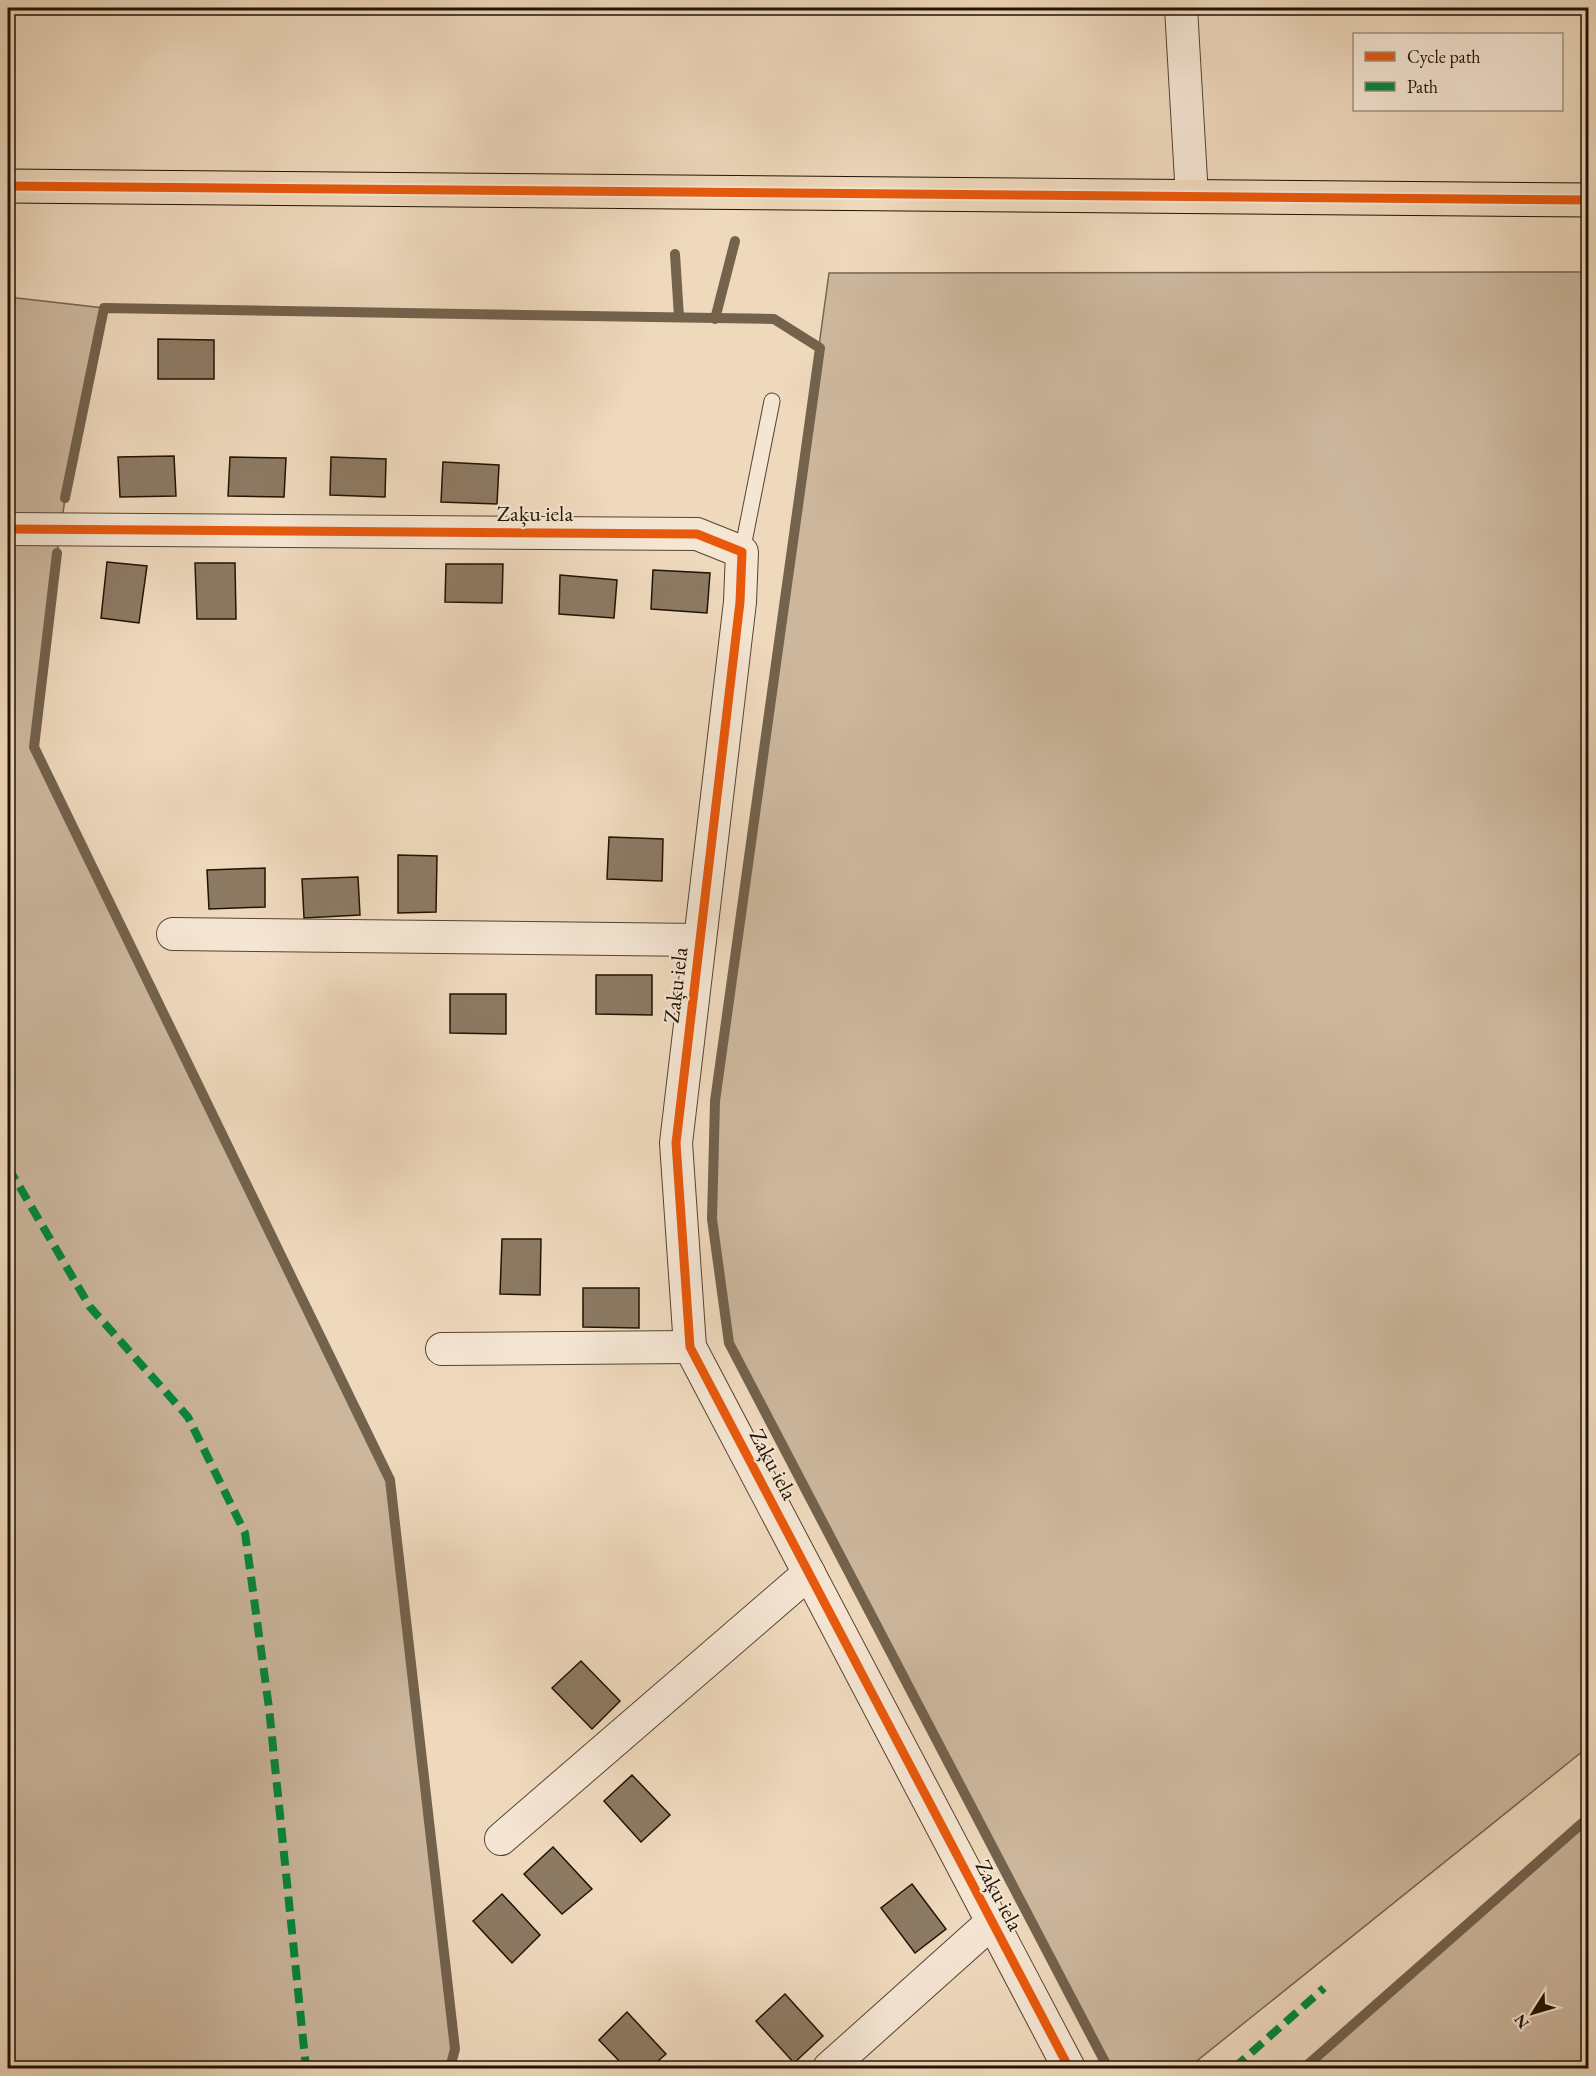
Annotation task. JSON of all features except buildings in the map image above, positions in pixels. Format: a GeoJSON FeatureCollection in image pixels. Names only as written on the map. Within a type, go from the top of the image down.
{"type":"FeatureCollection","features":[{"type":"Feature","properties":{"kind":"highway"},"geometry":{"type":"LineString","coordinates":[[8,186],[1588,200]]}},
{"type":"Feature","properties":{"kind":"street"},"geometry":{"type":"LineString","coordinates":[[1181,8],[1192,197]]}},
{"type":"Feature","properties":{"kind":"street","name":"Zaķu iela"},"geometry":{"type":"LineString","coordinates":[[8,529],[697,534],[742,552],[740,602],[676,1143],[690,1347],[1069,2068]]}},
{"type":"Feature","properties":{"kind":"street"},"geometry":{"type":"LineString","coordinates":[[173,934],[700,940]]}},
{"type":"Feature","properties":{"kind":"street"},"geometry":{"type":"LineString","coordinates":[[442,1349],[690,1347]]}},
{"type":"Feature","properties":{"kind":"street"},"geometry":{"type":"LineString","coordinates":[[501,1839],[809,1573]]}},
{"type":"Feature","properties":{"kind":"street"},"geometry":{"type":"LineString","coordinates":[[829,2068],[992,1922]]}},
{"type":"Feature","properties":{"kind":"lane"},"geometry":{"type":"LineString","coordinates":[[742,552],[772,401]]}},
{"type":"Feature","properties":{"kind":"shaded area"},"geometry":{"type":"Polygon","coordinates":[[[1588,272],[1588,1747],[1188,2068],[1108,2068],[729,1343],[712,1219],[715,1101],[829,273],[1588,272]]]}},
{"type":"Feature","properties":{"kind":"shaded area"},"geometry":{"type":"Polygon","coordinates":[[[8,297],[104,308],[65,499],[34,747],[390,1480],[455,2049],[450,2068],[8,2068],[8,297]]]}},
{"type":"Feature","properties":{"kind":"shaded area"},"geometry":{"type":"Polygon","coordinates":[[[1588,1818],[1588,2068],[1304,2068],[1588,1818]]]}},
{"type":"Feature","properties":{"kind":"waterway"},"geometry":{"type":"LineString","coordinates":[[715,319],[735,241]]}},
{"type":"Feature","properties":{"kind":"waterway"},"geometry":{"type":"LineString","coordinates":[[675,254],[679,317]]}},
{"type":"Feature","properties":{"kind":"waterway"},"geometry":{"type":"LineString","coordinates":[[65,498],[104,308],[774,319],[820,348],[715,1101],[712,1219],[729,1343],[1108,2068]]}},
{"type":"Feature","properties":{"kind":"waterway"},"geometry":{"type":"LineString","coordinates":[[57,553],[34,747],[390,1480],[455,2049],[450,2068]]}},
{"type":"Feature","properties":{"kind":"waterway"},"geometry":{"type":"LineString","coordinates":[[1304,2068],[1588,1818]]}},
{"type":"Feature","properties":{"kind":"marked path"},"geometry":{"type":"LineString","coordinates":[[8,1167],[90,1307],[188,1417],[245,1533],[269,1708],[306,2068]]}},
{"type":"Feature","properties":{"kind":"marked path"},"geometry":{"type":"LineString","coordinates":[[1234,2068],[1324,1988]]}},
{"type":"Feature","properties":{"kind":"cycle path"},"geometry":{"type":"LineString","coordinates":[[8,186],[1588,200]]}},
{"type":"Feature","properties":{"kind":"cycle path"},"geometry":{"type":"LineString","coordinates":[[8,529],[697,534],[742,552],[740,602],[676,1143],[690,1347],[1069,2068]]}}]}
